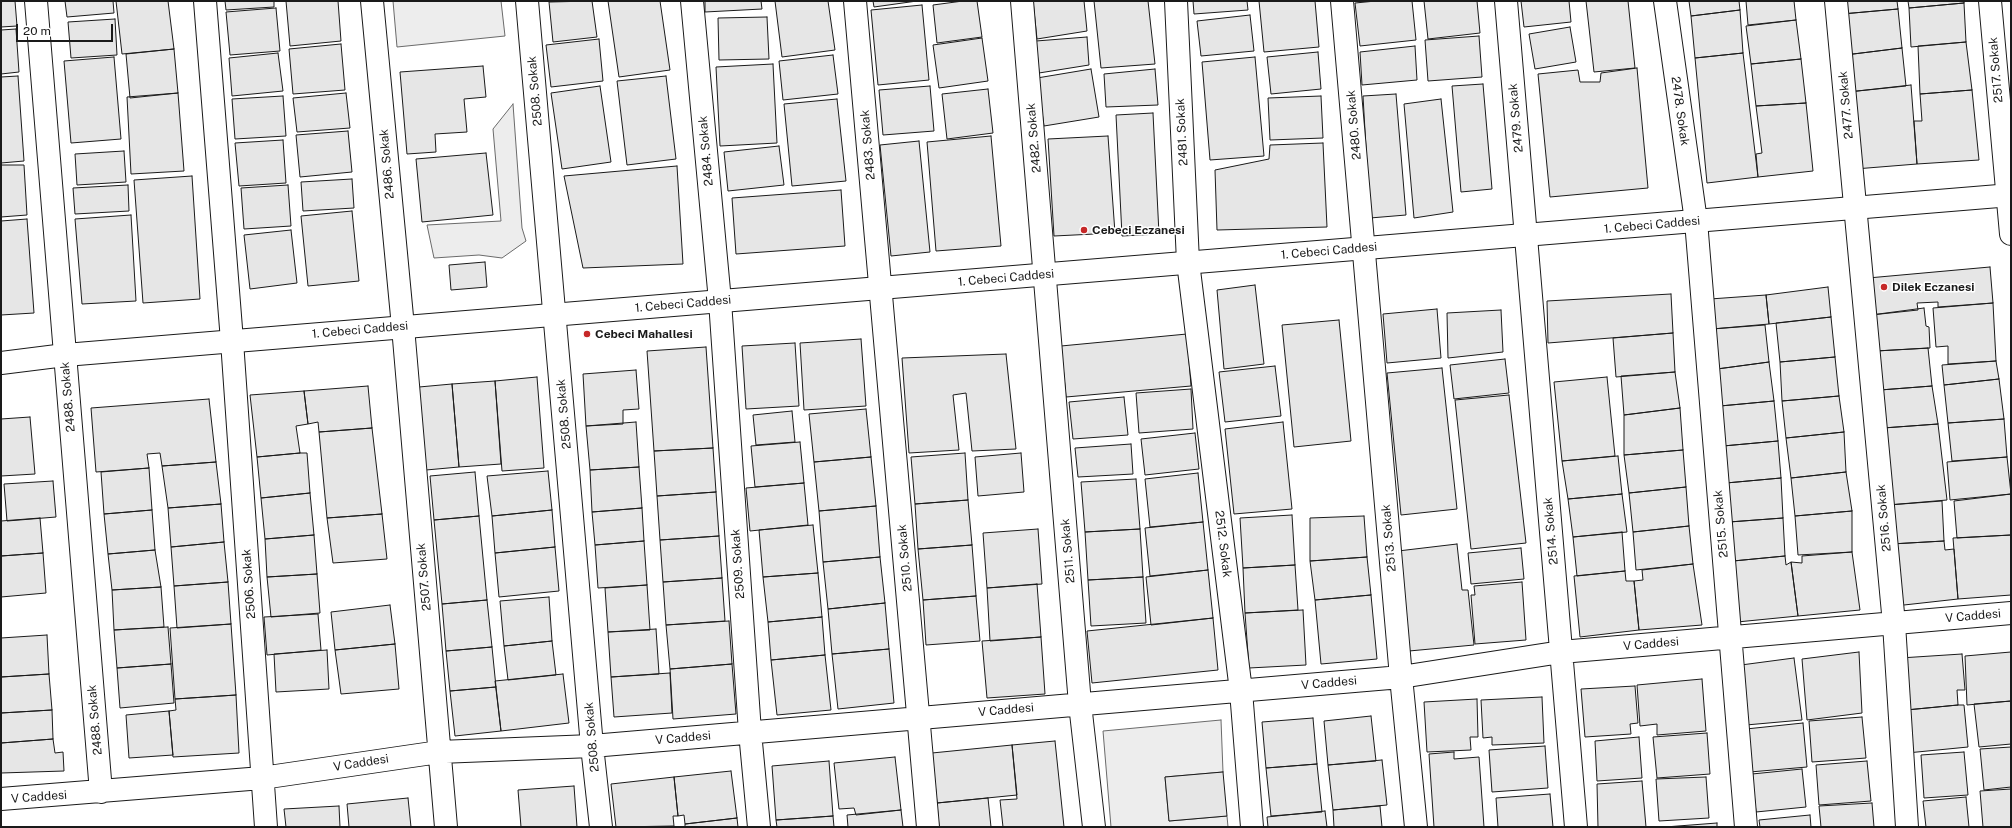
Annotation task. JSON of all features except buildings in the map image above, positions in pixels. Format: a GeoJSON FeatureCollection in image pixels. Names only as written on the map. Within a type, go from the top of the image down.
{"type":"FeatureCollection","features":[{"type":"Feature","properties":{"kind":"street","name":"2488. Sokak"},"geometry":{"type":"LineString","coordinates":[[36,1],[101,792]]}},
{"type":"Feature","properties":{"kind":"street","name":"2506. Sokak"},"geometry":{"type":"LineString","coordinates":[[206,1],[232,341],[266,827]]}},
{"type":"Feature","properties":{"kind":"street","name":"2486. Sokak"},"geometry":{"type":"LineString","coordinates":[[372,1],[403,327]]}},
{"type":"Feature","properties":{"kind":"street","name":"2508. Sokak"},"geometry":{"type":"LineString","coordinates":[[527,1],[592,746],[601,827]]}},
{"type":"Feature","properties":{"kind":"street","name":"2484. Sokak"},"geometry":{"type":"LineString","coordinates":[[692,1],[720,302]]}},
{"type":"Feature","properties":{"kind":"street","name":"2483. Sokak"},"geometry":{"type":"LineString","coordinates":[[855,1],[880,288]]}},
{"type":"Feature","properties":{"kind":"street","name":"2482. Sokak"},"geometry":{"type":"LineString","coordinates":[[1022,1],[1046,274]]}},
{"type":"Feature","properties":{"kind":"street","name":"2481. Sokak"},"geometry":{"type":"LineString","coordinates":[[1176,1],[1188,262]]}},
{"type":"Feature","properties":{"kind":"street","name":"2480. Sokak"},"geometry":{"type":"LineString","coordinates":[[1342,1],[1365,248]]}},
{"type":"Feature","properties":{"kind":"street","name":"2479. Sokak"},"geometry":{"type":"LineString","coordinates":[[1506,1],[1526,235]]}},
{"type":"Feature","properties":{"kind":"street","name":"2478. Sokak"},"geometry":{"type":"LineString","coordinates":[[1665,1],[1696,221]]}},
{"type":"Feature","properties":{"kind":"street","name":"2477. Sokak"},"geometry":{"type":"LineString","coordinates":[[1836,1],[1855,209]]}},
{"type":"Feature","properties":{"kind":"street","name":"2517. Sokak"},"geometry":{"type":"LineString","coordinates":[[1990,1],[2009,196],[2011,234]]}},
{"type":"Feature","properties":{"kind":"street","name":"1. Cebeci Caddesi"},"geometry":{"type":"LineString","coordinates":[[1,363],[65,355],[232,341],[2009,196]]}},
{"type":"Feature","properties":{"kind":"street","name":"2516. Sokak"},"geometry":{"type":"LineString","coordinates":[[1855,209],[1894,624],[1907,827]]}},
{"type":"Feature","properties":{"kind":"street","name":"2515. Sokak"},"geometry":{"type":"LineString","coordinates":[[1696,221],[1746,827]]}},
{"type":"Feature","properties":{"kind":"street","name":"2514. Sokak"},"geometry":{"type":"LineString","coordinates":[[1526,235],[1576,827]]}},
{"type":"Feature","properties":{"kind":"street","name":"2513. Sokak"},"geometry":{"type":"LineString","coordinates":[[1365,248],[1401,677],[1416,827]]}},
{"type":"Feature","properties":{"kind":"street","name":"2512. Sokak"},"geometry":{"type":"LineString","coordinates":[[1188,262],[1242,690],[1252,827]]}},
{"type":"Feature","properties":{"kind":"street","name":"2511. Sokak"},"geometry":{"type":"LineString","coordinates":[[1046,274],[1080,704],[1094,827]]}},
{"type":"Feature","properties":{"kind":"street","name":"2510. Sokak"},"geometry":{"type":"LineString","coordinates":[[880,288],[928,827]]}},
{"type":"Feature","properties":{"kind":"street","name":"2509. Sokak"},"geometry":{"type":"LineString","coordinates":[[720,302],[750,732],[759,827]]}},
{"type":"Feature","properties":{"kind":"street","name":"2507. Sokak"},"geometry":{"type":"LineString","coordinates":[[403,327],[446,827]]}},
{"type":"Feature","properties":{"kind":"street","name":"V Caddesi"},"geometry":{"type":"LineString","coordinates":[[1,799],[262,778],[439,752],[592,746],[1401,677],[1561,652],[2011,613]]}},
{"type":"Feature","properties":{"kind":"shaded area"},"geometry":{"type":"Polygon","coordinates":[[[393,1],[501,1],[505,36],[397,47],[393,1]]]}},
{"type":"Feature","properties":{"kind":"shaded area"},"geometry":{"type":"Polygon","coordinates":[[[513,104],[522,228],[526,241],[502,258],[479,255],[434,258],[427,225],[501,221],[493,129],[513,104]]]}},
{"type":"Feature","properties":{"kind":"shaded area"},"geometry":{"type":"Polygon","coordinates":[[[1221,720],[1223,772],[1165,777],[1169,821],[1227,816],[1228,827],[1111,827],[1103,731],[1221,720]]]}},
{"type":"Feature","properties":{"kind":"place","name":"Cebeci Eczanesi"},"geometry":{"type":"Point","coordinates":[1084,230]}},
{"type":"Feature","properties":{"kind":"place","name":"Dilek Eczanesi"},"geometry":{"type":"Point","coordinates":[1884,287]}},
{"type":"Feature","properties":{"kind":"place","name":"Cebeci Mahallesi"},"geometry":{"type":"Point","coordinates":[587,334]}}]}
